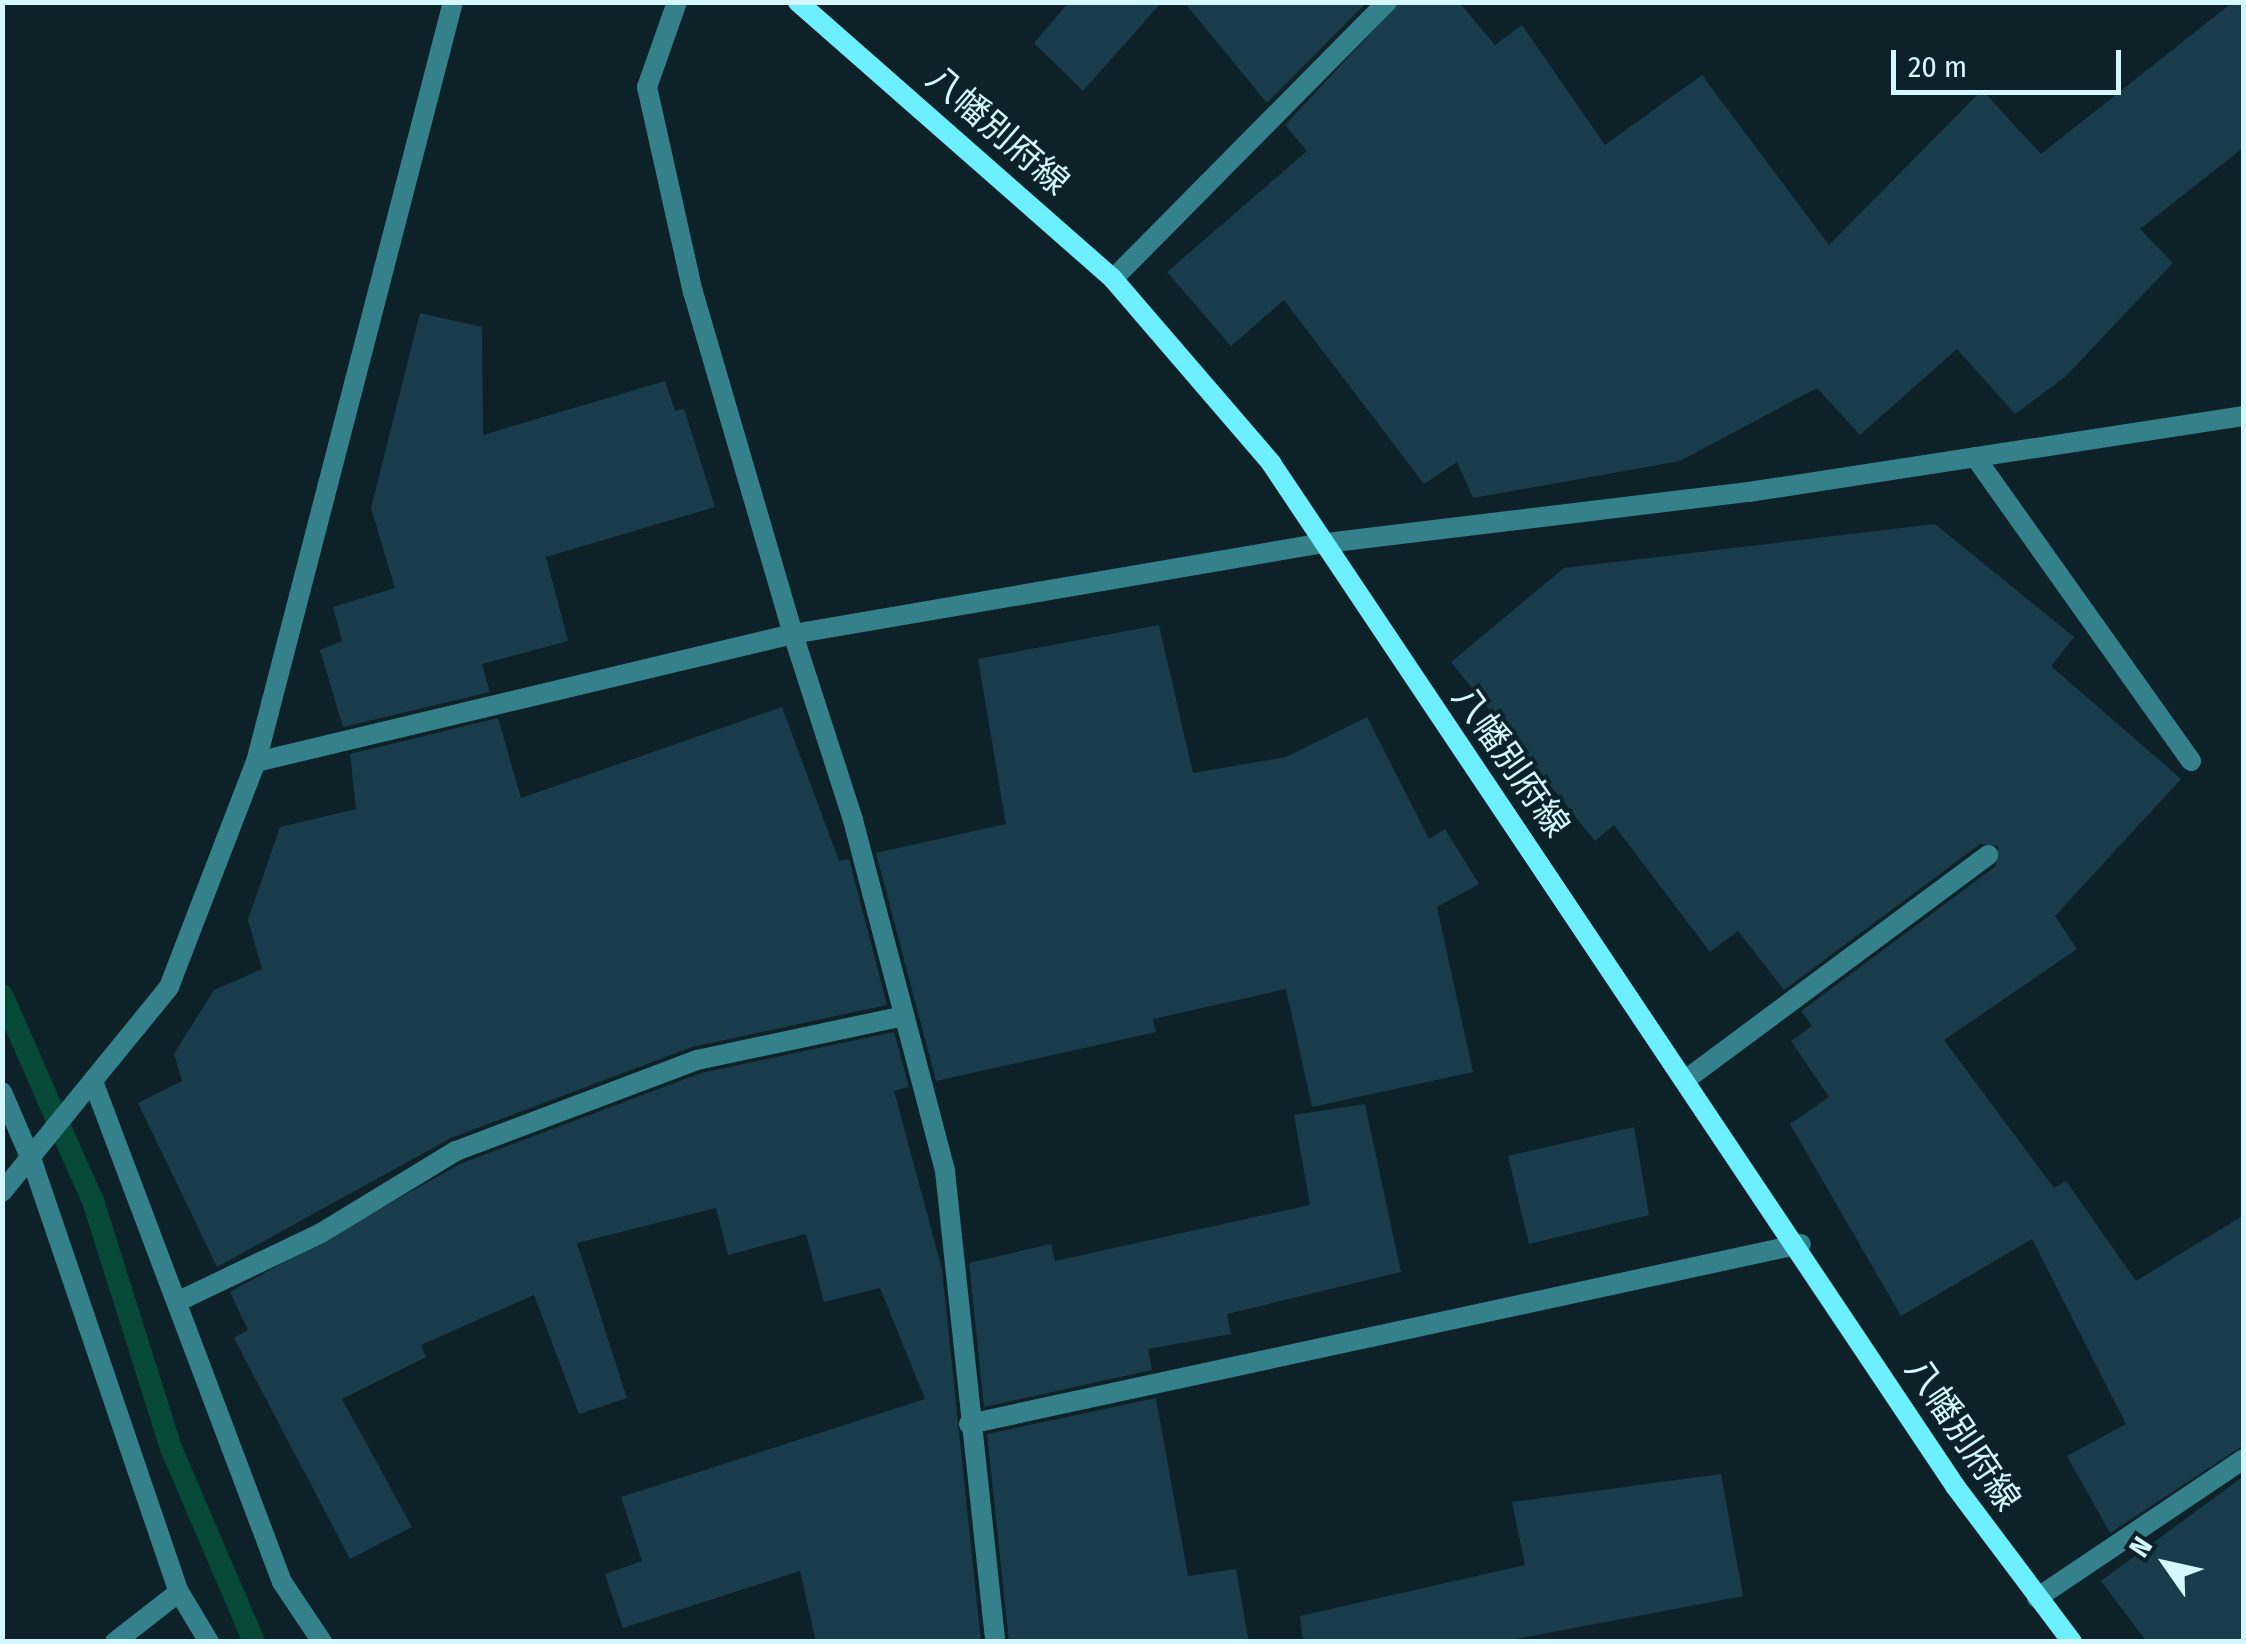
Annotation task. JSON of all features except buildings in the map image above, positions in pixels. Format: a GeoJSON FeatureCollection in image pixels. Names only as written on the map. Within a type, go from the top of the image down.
{"type":"FeatureCollection","features":[{"type":"Feature","properties":{"kind":"main road","name":"八幡別府線"},"geometry":{"type":"LineString","coordinates":[[798,2],[1114,279],[1271,463],[1318,544],[1688,1078],[2037,1598],[2072,1642]]}},
{"type":"Feature","properties":{"kind":"street"},"geometry":{"type":"LineString","coordinates":[[2,1192],[33,1164],[168,988],[256,762],[454,2]]}},
{"type":"Feature","properties":{"kind":"street"},"geometry":{"type":"LineString","coordinates":[[678,2],[647,87],[692,292],[904,1016],[945,1171],[995,1642]]}},
{"type":"Feature","properties":{"kind":"street"},"geometry":{"type":"LineString","coordinates":[[1114,279],[1388,2]]}},
{"type":"Feature","properties":{"kind":"street"},"geometry":{"type":"LineString","coordinates":[[256,762],[793,634],[1318,544],[1975,457],[2244,416]]}},
{"type":"Feature","properties":{"kind":"street"},"geometry":{"type":"LineString","coordinates":[[1975,457],[2191,761]]}},
{"type":"Feature","properties":{"kind":"street"},"geometry":{"type":"LineString","coordinates":[[1688,1078],[1988,856]]}},
{"type":"Feature","properties":{"kind":"street"},"geometry":{"type":"LineString","coordinates":[[179,1302],[321,1233],[456,1151],[697,1060],[904,1016]]}},
{"type":"Feature","properties":{"kind":"street"},"geometry":{"type":"LineString","coordinates":[[94,1084],[282,1582],[322,1642]]}},
{"type":"Feature","properties":{"kind":"street"},"geometry":{"type":"LineString","coordinates":[[2,1092],[33,1164],[179,1592],[209,1642]]}},
{"type":"Feature","properties":{"kind":"street"},"geometry":{"type":"LineString","coordinates":[[969,1424],[1801,1244]]}},
{"type":"Feature","properties":{"kind":"street"},"geometry":{"type":"LineString","coordinates":[[2037,1598],[2244,1459]]}},
{"type":"Feature","properties":{"kind":"street"},"geometry":{"type":"LineString","coordinates":[[115,1642],[179,1592]]}},
{"type":"Feature","properties":{"kind":"waterway"},"geometry":{"type":"LineString","coordinates":[[2,995],[94,1204],[171,1448],[254,1642]]}}]}
